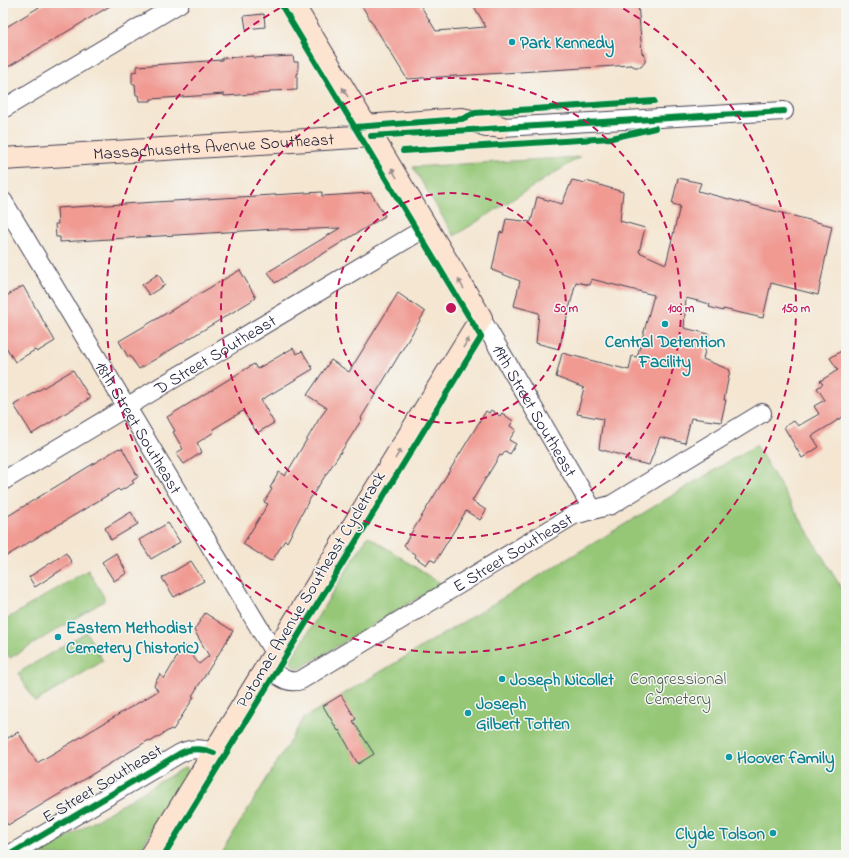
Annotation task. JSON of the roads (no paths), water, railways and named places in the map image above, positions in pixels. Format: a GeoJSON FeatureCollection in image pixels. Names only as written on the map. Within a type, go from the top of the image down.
{"type":"FeatureCollection","features":[{"type":"Feature","properties":{"kind":"main road","name":"19th Street Southeast"},"geometry":{"type":"LineString","coordinates":[[292,3],[481,318]]}},
{"type":"Feature","properties":{"kind":"main road","name":"Massachusetts Avenue Southeast"},"geometry":{"type":"LineString","coordinates":[[3,159],[368,131],[462,119],[500,127]]}},
{"type":"Feature","properties":{"kind":"main road"},"geometry":{"type":"LineString","coordinates":[[151,855],[481,318]]}},
{"type":"Feature","properties":{"kind":"street"},"geometry":{"type":"LineString","coordinates":[[3,109],[180,3]]}},
{"type":"Feature","properties":{"kind":"street"},"geometry":{"type":"LineString","coordinates":[[500,127],[784,111]]}},
{"type":"Feature","properties":{"kind":"street","name":"18th Street Southeast"},"geometry":{"type":"LineString","coordinates":[[3,201],[127,407],[271,661]]}},
{"type":"Feature","properties":{"kind":"street","name":"D Street Southeast"},"geometry":{"type":"LineString","coordinates":[[3,481],[427,227]]}},
{"type":"Feature","properties":{"kind":"street","name":"19th Street Southeast"},"geometry":{"type":"LineString","coordinates":[[481,318],[593,510]]}},
{"type":"Feature","properties":{"kind":"street","name":"E Street Southeast"},"geometry":{"type":"LineString","coordinates":[[271,661],[288,681],[295,682],[301,680],[574,515],[611,505],[762,413]]}},
{"type":"Feature","properties":{"kind":"street","name":"E Street Southeast"},"geometry":{"type":"LineString","coordinates":[[9,855],[179,754],[188,750],[198,749],[214,753]]}},
{"type":"Feature","properties":{"kind":"place","name":"Park Kennedy"},"geometry":{"type":"Point","coordinates":[512,42]}},
{"type":"Feature","properties":{"kind":"place","name":"Central Detention Facility"},"geometry":{"type":"Point","coordinates":[665,324]}},
{"type":"Feature","properties":{"kind":"place","name":"Eastern Methodist Cemetery (historic)"},"geometry":{"type":"Point","coordinates":[58,637]}},
{"type":"Feature","properties":{"kind":"place","name":"Joseph Nicollet"},"geometry":{"type":"Point","coordinates":[502,679]}},
{"type":"Feature","properties":{"kind":"place","name":"Joseph Gilbert Totten"},"geometry":{"type":"Point","coordinates":[468,713]}},
{"type":"Feature","properties":{"kind":"place","name":"Hoover family"},"geometry":{"type":"Point","coordinates":[729,757]}},
{"type":"Feature","properties":{"kind":"place","name":"Clyde Tolson"},"geometry":{"type":"Point","coordinates":[773,833]}},
{"type":"Feature","properties":{"kind":"park label","name":"Congressional Cemetery"},"geometry":{"type":"Point","coordinates":[678,688]}}]}
